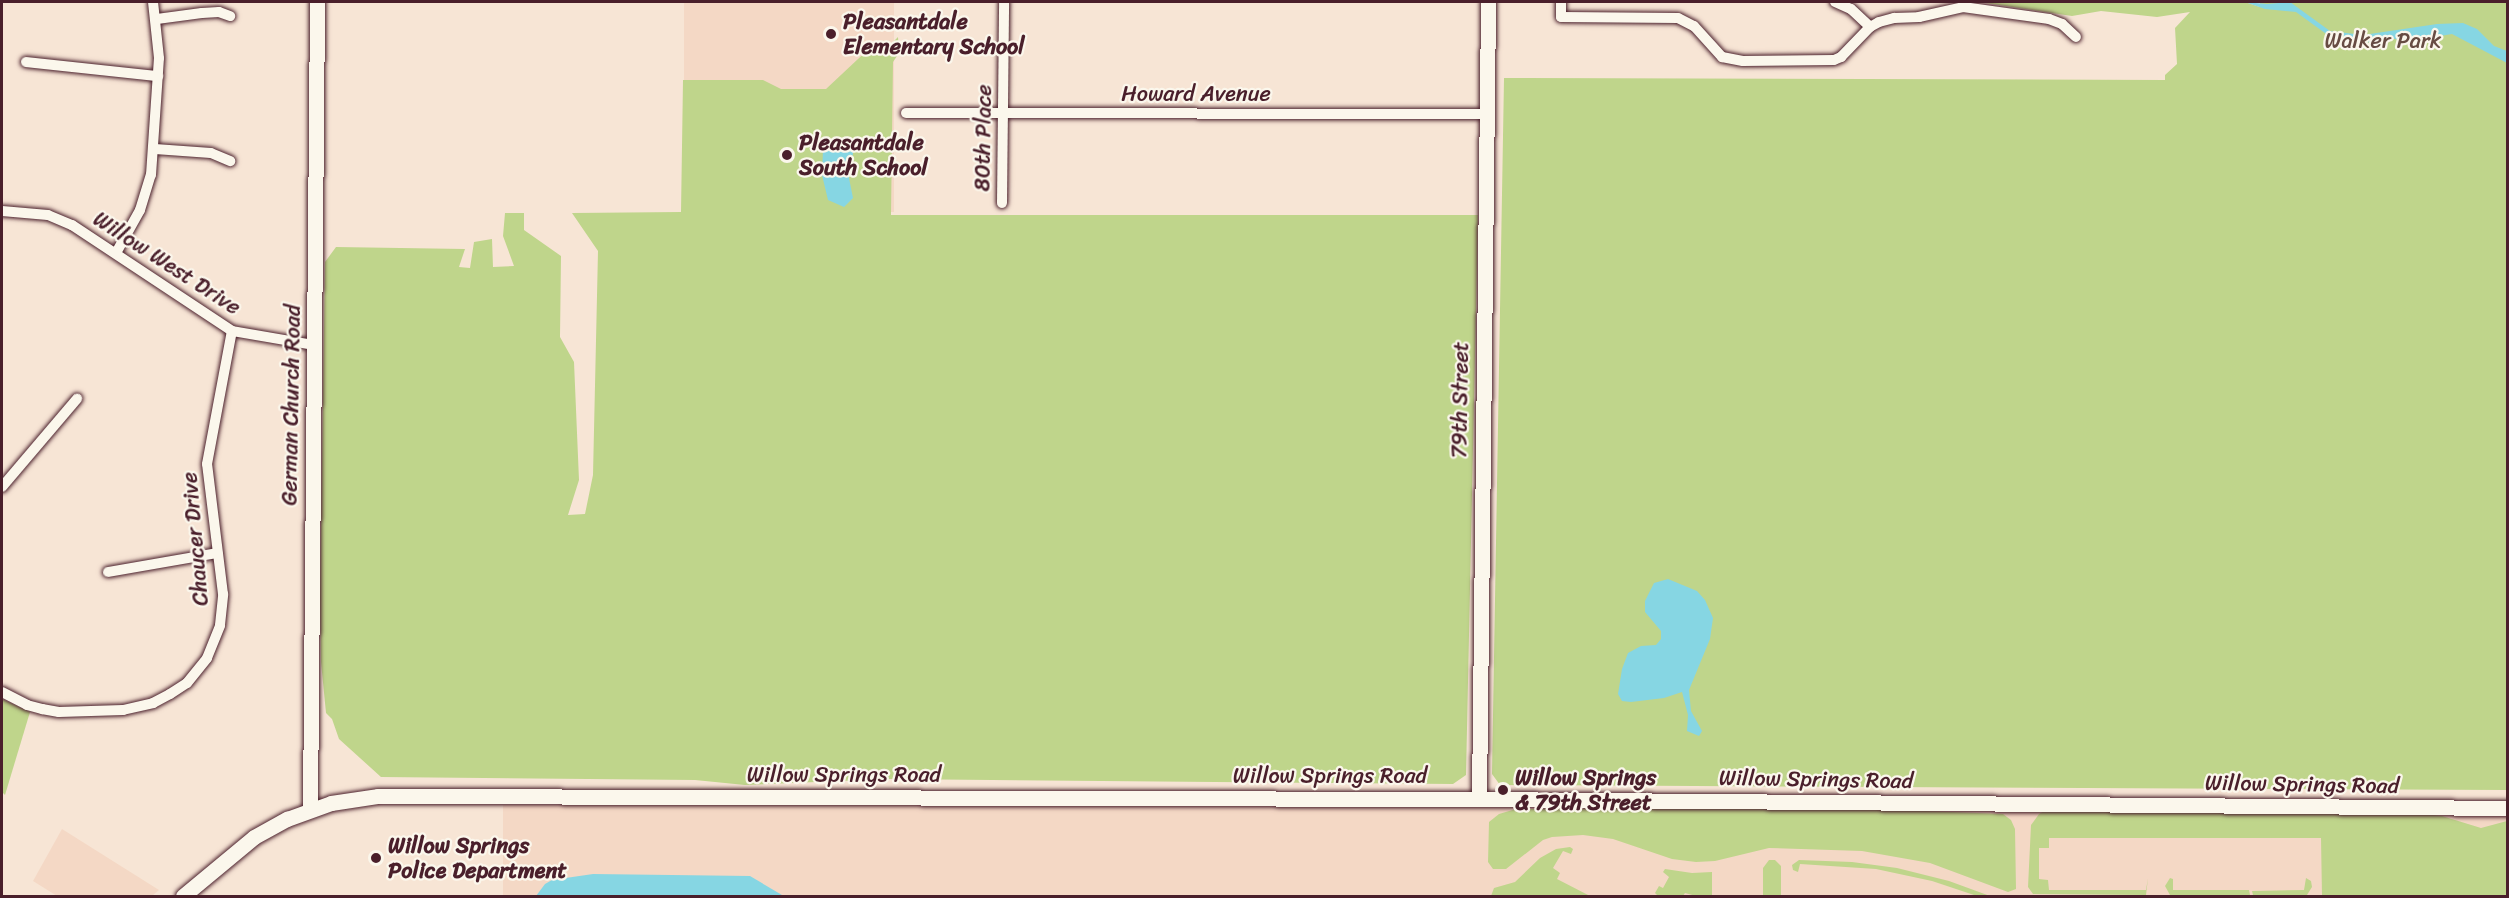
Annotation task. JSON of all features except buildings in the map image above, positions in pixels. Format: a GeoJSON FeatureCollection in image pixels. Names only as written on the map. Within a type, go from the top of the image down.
{"type":"FeatureCollection","features":[{"type":"Feature","properties":{"kind":"main road","name":"German Church Road"},"geometry":{"type":"LineString","coordinates":[[310,809],[317,2]]}},
{"type":"Feature","properties":{"kind":"main road","name":"79th Street"},"geometry":{"type":"LineString","coordinates":[[1479,799],[1488,2]]}},
{"type":"Feature","properties":{"kind":"main road","name":"Willow Springs Road"},"geometry":{"type":"LineString","coordinates":[[183,897],[254,837],[310,809],[346,799],[409,795],[1479,799],[2508,808]]}},
{"type":"Feature","properties":{"kind":"street"},"geometry":{"type":"LineString","coordinates":[[116,253],[140,210],[151,175],[155,149],[158,76],[157,19],[153,2]]}},
{"type":"Feature","properties":{"kind":"street","name":"80th Place"},"geometry":{"type":"LineString","coordinates":[[1002,203],[1004,2]]}},
{"type":"Feature","properties":{"kind":"street"},"geometry":{"type":"LineString","coordinates":[[1561,2],[1561,17],[1678,18],[1694,26],[1722,57],[1736,60],[1834,60],[1841,57],[1870,27],[1886,19],[1919,17],[1963,7],[2049,20],[2062,24],[2076,37]]}},
{"type":"Feature","properties":{"kind":"street"},"geometry":{"type":"LineString","coordinates":[[1835,2],[1851,9],[1870,27]]}},
{"type":"Feature","properties":{"kind":"street"},"geometry":{"type":"LineString","coordinates":[[157,19],[210,12],[231,16]]}},
{"type":"Feature","properties":{"kind":"street"},"geometry":{"type":"LineString","coordinates":[[26,62],[158,76]]}},
{"type":"Feature","properties":{"kind":"street","name":"Howard Avenue"},"geometry":{"type":"LineString","coordinates":[[906,113],[1485,114]]}},
{"type":"Feature","properties":{"kind":"street"},"geometry":{"type":"LineString","coordinates":[[155,149],[211,153],[230,161]]}},
{"type":"Feature","properties":{"kind":"street","name":"Willow West Drive"},"geometry":{"type":"LineString","coordinates":[[2,211],[35,212],[60,219],[116,253],[232,331],[314,345]]}},
{"type":"Feature","properties":{"kind":"street","name":"Chaucer Drive"},"geometry":{"type":"LineString","coordinates":[[2,692],[27,705],[59,712],[123,710],[153,703],[170,694],[198,672],[215,640],[223,602],[207,464],[232,331]]}},
{"type":"Feature","properties":{"kind":"street"},"geometry":{"type":"LineString","coordinates":[[2,487],[77,399]]}},
{"type":"Feature","properties":{"kind":"street"},"geometry":{"type":"LineString","coordinates":[[108,572],[217,553]]}},
{"type":"Feature","properties":{"kind":"shaded area","name":"Pleasantdale South School"},"geometry":{"type":"Polygon","coordinates":[[[684,2],[894,2],[894,212],[684,212],[684,2]]]}},
{"type":"Feature","properties":{"kind":"shaded area"},"geometry":{"type":"Polygon","coordinates":[[[503,805],[2508,805],[2508,896],[503,896],[503,805]]]}},
{"type":"Feature","properties":{"kind":"shaded area"},"geometry":{"type":"Polygon","coordinates":[[[62,829],[159,890],[152,896],[57,896],[33,881],[62,829]]]}},
{"type":"Feature","properties":{"kind":"green space","name":"Walker Park"},"geometry":{"type":"Polygon","coordinates":[[[1979,2],[2245,2],[2260,7],[2260,2],[2507,2],[2507,790],[1500,785],[1492,774],[1504,78],[2165,80],[2165,75],[2177,64],[2175,28],[2190,12],[2157,17],[2101,11],[2072,16],[1979,2]]]}},
{"type":"Feature","properties":{"kind":"green space"},"geometry":{"type":"Polygon","coordinates":[[[898,37],[899,53],[893,62],[891,215],[1478,215],[1466,775],[1453,784],[887,779],[745,785],[695,780],[381,777],[339,739],[332,719],[326,713],[321,662],[320,598],[325,262],[336,247],[465,249],[459,267],[470,268],[474,242],[492,239],[493,267],[514,266],[503,236],[505,213],[524,213],[524,230],[561,256],[560,337],[574,362],[579,480],[568,515],[585,514],[593,475],[598,251],[572,213],[681,212],[683,80],[763,80],[781,89],[826,89],[874,44],[883,52],[898,37]]]}},
{"type":"Feature","properties":{"kind":"green space"},"geometry":{"type":"Polygon","coordinates":[[[2,699],[30,712],[5,795],[2,792],[2,699]]]}},
{"type":"Feature","properties":{"kind":"green space"},"geometry":{"type":"Polygon","coordinates":[[[1822,807],[2003,814],[2011,820],[2015,829],[2016,889],[2008,892],[1930,863],[1862,851],[1769,848],[1715,861],[1696,862],[1672,859],[1613,839],[1583,835],[1552,837],[1543,840],[1506,869],[1493,869],[1488,862],[1489,822],[1499,814],[1516,809],[1822,807]]]}},
{"type":"Feature","properties":{"kind":"green space"},"geometry":{"type":"Polygon","coordinates":[[[2048,809],[2417,813],[2442,816],[2481,828],[2507,821],[2507,896],[2322,896],[2321,838],[2049,838],[2049,848],[2039,848],[2039,879],[2048,880],[2049,890],[2146,890],[2148,878],[2146,895],[2033,894],[2028,887],[2031,825],[2039,814],[2048,809]]]}},
{"type":"Feature","properties":{"kind":"green space"},"geometry":{"type":"Polygon","coordinates":[[[1570,847],[1573,849],[1571,854],[1563,851],[1553,868],[1560,873],[1557,879],[1590,896],[1491,896],[1494,888],[1515,882],[1540,858],[1556,849],[1570,847]]]}},
{"type":"Feature","properties":{"kind":"green space"},"geometry":{"type":"Polygon","coordinates":[[[1769,860],[1775,860],[1781,866],[1781,896],[1763,896],[1763,868],[1769,860]]]}},
{"type":"Feature","properties":{"kind":"green space"},"geometry":{"type":"Polygon","coordinates":[[[1799,860],[1852,862],[1897,868],[1949,881],[1990,896],[1977,896],[1932,881],[1876,869],[1800,864],[1798,872],[1793,870],[1792,865],[1799,860]]]}},
{"type":"Feature","properties":{"kind":"green space"},"geometry":{"type":"Polygon","coordinates":[[[1665,869],[1692,873],[1712,872],[1712,896],[1685,893],[1683,896],[1657,895],[1655,893],[1659,886],[1663,888],[1669,877],[1663,872],[1665,869]]]}},
{"type":"Feature","properties":{"kind":"green space"},"geometry":{"type":"Polygon","coordinates":[[[2170,878],[2173,879],[2173,890],[2249,890],[2250,895],[2170,895],[2165,886],[2170,878]]]}},
{"type":"Feature","properties":{"kind":"green space"},"geometry":{"type":"Polygon","coordinates":[[[2306,878],[2311,881],[2312,887],[2307,895],[2253,895],[2252,891],[2304,890],[2306,878]]]}},
{"type":"Feature","properties":{"kind":"water"},"geometry":{"type":"Polygon","coordinates":[[[2245,2],[2267,4],[2290,2],[2330,31],[2363,35],[2437,24],[2463,23],[2477,29],[2494,46],[2507,51],[2507,63],[2452,34],[2405,42],[2392,38],[2359,44],[2336,41],[2296,12],[2265,9],[2245,2]]]}},
{"type":"Feature","properties":{"kind":"water"},"geometry":{"type":"Polygon","coordinates":[[[833,145],[854,147],[849,178],[853,198],[844,207],[828,200],[822,175],[823,149],[833,145]]]}},
{"type":"Feature","properties":{"kind":"water"},"geometry":{"type":"Polygon","coordinates":[[[1668,579],[1697,591],[1705,600],[1713,618],[1710,639],[1689,690],[1691,711],[1702,731],[1699,736],[1687,731],[1688,715],[1682,692],[1664,698],[1631,702],[1622,701],[1618,694],[1622,669],[1628,653],[1641,646],[1656,645],[1661,639],[1661,631],[1645,612],[1645,601],[1654,583],[1668,579]]]}},
{"type":"Feature","properties":{"kind":"water"},"geometry":{"type":"Polygon","coordinates":[[[593,874],[750,876],[782,895],[536,896],[545,884],[552,880],[593,874]]]}},
{"type":"Feature","properties":{"kind":"place","name":"Pleasantdale Elementary School"},"geometry":{"type":"Point","coordinates":[831,34]}},
{"type":"Feature","properties":{"kind":"place","name":"Pleasantdale South School"},"geometry":{"type":"Point","coordinates":[787,155]}},
{"type":"Feature","properties":{"kind":"place","name":"Willow Springs & 79th Street"},"geometry":{"type":"Point","coordinates":[1503,790]}},
{"type":"Feature","properties":{"kind":"place","name":"Willow Springs Police Department"},"geometry":{"type":"Point","coordinates":[376,858]}}]}
